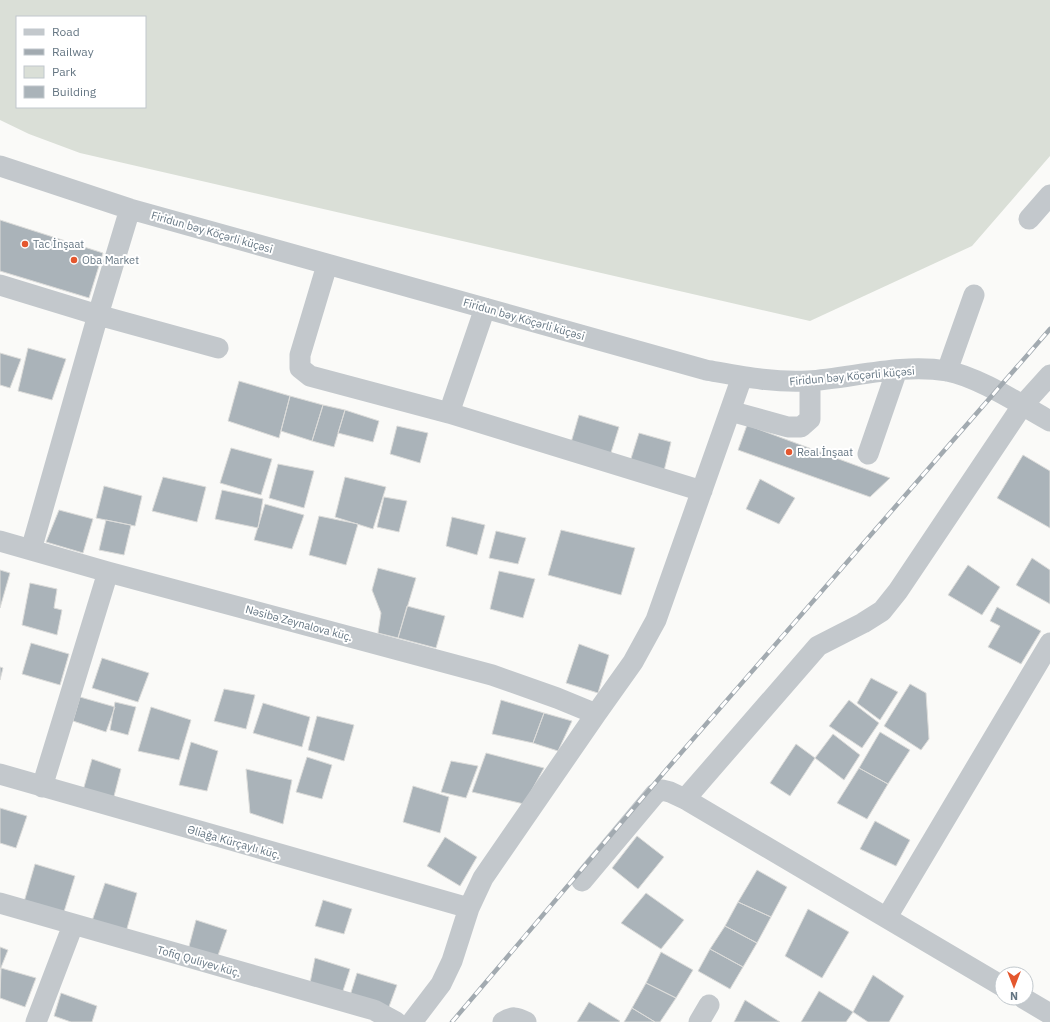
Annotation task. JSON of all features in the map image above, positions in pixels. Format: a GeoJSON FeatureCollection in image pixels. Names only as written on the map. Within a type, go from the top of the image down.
{"type":"FeatureCollection","features":[{"type":"Feature","properties":{"kind":"street","name":"Firidun bəy Köçərli küçəsi"},"geometry":{"type":"LineString","coordinates":[[0,166],[130,210],[706,370],[742,377],[780,381],[810,381],[897,370],[947,371],[972,380],[1050,421]]}},
{"type":"Feature","properties":{"kind":"street"},"geometry":{"type":"LineString","coordinates":[[1029,219],[1050,195]]}},
{"type":"Feature","properties":{"kind":"street"},"geometry":{"type":"LineString","coordinates":[[31,550],[98,315],[130,210]]}},
{"type":"Feature","properties":{"kind":"street"},"geometry":{"type":"LineString","coordinates":[[327,265],[300,355],[300,368],[310,376],[449,413],[702,491]]}},
{"type":"Feature","properties":{"kind":"street"},"geometry":{"type":"LineString","coordinates":[[0,285],[98,315],[218,348]]}},
{"type":"Feature","properties":{"kind":"street"},"geometry":{"type":"LineString","coordinates":[[947,371],[974,295]]}},
{"type":"Feature","properties":{"kind":"street"},"geometry":{"type":"LineString","coordinates":[[449,413],[485,308]]}},
{"type":"Feature","properties":{"kind":"street"},"geometry":{"type":"LineString","coordinates":[[868,454],[897,370]]}},
{"type":"Feature","properties":{"kind":"street"},"geometry":{"type":"LineString","coordinates":[[685,799],[818,646],[863,624],[882,611],[898,591],[1022,406],[1050,375]]}},
{"type":"Feature","properties":{"kind":"street"},"geometry":{"type":"LineString","coordinates":[[412,1022],[440,984],[452,961],[468,908],[483,878],[633,662],[656,620],[742,377]]}},
{"type":"Feature","properties":{"kind":"street"},"geometry":{"type":"LineString","coordinates":[[730,411],[788,428],[801,428],[810,419],[810,381]]}},
{"type":"Feature","properties":{"kind":"street","name":"Nəsibə Zeynalova küç."},"geometry":{"type":"LineString","coordinates":[[0,541],[108,572],[492,675],[557,698],[596,714]]}},
{"type":"Feature","properties":{"kind":"street"},"geometry":{"type":"LineString","coordinates":[[42,787],[108,572]]}},
{"type":"Feature","properties":{"kind":"street"},"geometry":{"type":"LineString","coordinates":[[887,917],[1050,643]]}},
{"type":"Feature","properties":{"kind":"street","name":"Əliağa Kürçaylı küç."},"geometry":{"type":"LineString","coordinates":[[0,774],[468,908]]}},
{"type":"Feature","properties":{"kind":"street"},"geometry":{"type":"LineString","coordinates":[[582,881],[655,794],[662,790],[685,799],[994,981]]}},
{"type":"Feature","properties":{"kind":"street","name":"Tofiq Quliyev küç."},"geometry":{"type":"LineString","coordinates":[[0,903],[374,1010],[396,1022]]}},
{"type":"Feature","properties":{"kind":"street"},"geometry":{"type":"LineString","coordinates":[[36,1022],[73,925]]}},
{"type":"Feature","properties":{"kind":"street"},"geometry":{"type":"LineString","coordinates":[[1034,1005],[1050,1014]]}},
{"type":"Feature","properties":{"kind":"street"},"geometry":{"type":"LineString","coordinates":[[503,1022],[510,1017],[517,1017],[526,1022]]}},
{"type":"Feature","properties":{"kind":"green space"},"geometry":{"type":"Polygon","coordinates":[[[0,0],[1050,0],[1050,156],[972,246],[810,321],[80,153],[29,134],[0,120],[0,0]]]}},
{"type":"Feature","properties":{"kind":"building"},"geometry":{"type":"Polygon","coordinates":[[[0,220],[103,253],[89,298],[0,271],[0,220]]]}},
{"type":"Feature","properties":{"kind":"building"},"geometry":{"type":"Polygon","coordinates":[[[28,348],[66,359],[52,400],[18,391],[28,348]]]}},
{"type":"Feature","properties":{"kind":"building"},"geometry":{"type":"Polygon","coordinates":[[[0,353],[21,359],[10,388],[0,385],[0,353]]]}},
{"type":"Feature","properties":{"kind":"building"},"geometry":{"type":"Polygon","coordinates":[[[239,381],[290,396],[279,438],[228,421],[239,381]]]}},
{"type":"Feature","properties":{"kind":"building"},"geometry":{"type":"Polygon","coordinates":[[[290,396],[323,405],[312,441],[281,431],[290,396]]]}},
{"type":"Feature","properties":{"kind":"building"},"geometry":{"type":"Polygon","coordinates":[[[323,405],[345,410],[334,447],[312,441],[323,405]]]}},
{"type":"Feature","properties":{"kind":"building"},"geometry":{"type":"Polygon","coordinates":[[[345,410],[379,421],[373,442],[338,433],[345,410]]]}},
{"type":"Feature","properties":{"kind":"building"},"geometry":{"type":"Polygon","coordinates":[[[579,415],[619,427],[609,459],[570,446],[579,415]]]}},
{"type":"Feature","properties":{"kind":"building"},"geometry":{"type":"Polygon","coordinates":[[[747,425],[890,478],[870,497],[738,450],[747,425]]]}},
{"type":"Feature","properties":{"kind":"building"},"geometry":{"type":"Polygon","coordinates":[[[397,426],[428,433],[420,463],[390,454],[397,426]]]}},
{"type":"Feature","properties":{"kind":"building"},"geometry":{"type":"Polygon","coordinates":[[[639,433],[671,442],[663,475],[629,465],[639,433]]]}},
{"type":"Feature","properties":{"kind":"building"},"geometry":{"type":"Polygon","coordinates":[[[231,448],[272,459],[261,495],[220,483],[231,448]]]}},
{"type":"Feature","properties":{"kind":"building"},"geometry":{"type":"Polygon","coordinates":[[[1023,455],[1050,471],[1050,528],[997,498],[1023,455]]]}},
{"type":"Feature","properties":{"kind":"building"},"geometry":{"type":"Polygon","coordinates":[[[278,464],[314,471],[304,508],[269,498],[278,464]]]}},
{"type":"Feature","properties":{"kind":"building"},"geometry":{"type":"Polygon","coordinates":[[[163,477],[206,487],[197,522],[152,511],[163,477]]]}},
{"type":"Feature","properties":{"kind":"building"},"geometry":{"type":"Polygon","coordinates":[[[345,477],[386,487],[373,529],[335,517],[345,477]]]}},
{"type":"Feature","properties":{"kind":"building"},"geometry":{"type":"Polygon","coordinates":[[[760,479],[795,498],[779,524],[746,509],[760,479]]]}},
{"type":"Feature","properties":{"kind":"building"},"geometry":{"type":"Polygon","coordinates":[[[104,486],[142,496],[135,526],[96,518],[104,486]]]}},
{"type":"Feature","properties":{"kind":"building"},"geometry":{"type":"Polygon","coordinates":[[[222,490],[263,499],[258,528],[215,519],[222,490]]]}},
{"type":"Feature","properties":{"kind":"building"},"geometry":{"type":"Polygon","coordinates":[[[384,497],[407,501],[399,532],[377,527],[384,497]]]}},
{"type":"Feature","properties":{"kind":"building"},"geometry":{"type":"Polygon","coordinates":[[[265,504],[304,515],[292,549],[254,540],[265,504]]]}},
{"type":"Feature","properties":{"kind":"building"},"geometry":{"type":"Polygon","coordinates":[[[59,510],[93,519],[83,553],[46,542],[59,510]]]}},
{"type":"Feature","properties":{"kind":"building"},"geometry":{"type":"Polygon","coordinates":[[[319,516],[358,524],[346,565],[309,555],[319,516]]]}},
{"type":"Feature","properties":{"kind":"building"},"geometry":{"type":"Polygon","coordinates":[[[452,517],[485,525],[477,555],[446,546],[452,517]]]}},
{"type":"Feature","properties":{"kind":"building"},"geometry":{"type":"Polygon","coordinates":[[[106,520],[131,525],[124,555],[99,550],[106,520]]]}},
{"type":"Feature","properties":{"kind":"building"},"geometry":{"type":"Polygon","coordinates":[[[561,530],[635,548],[621,595],[548,575],[561,530]]]}},
{"type":"Feature","properties":{"kind":"building"},"geometry":{"type":"Polygon","coordinates":[[[496,531],[526,538],[518,564],[489,558],[496,531]]]}},
{"type":"Feature","properties":{"kind":"building"},"geometry":{"type":"Polygon","coordinates":[[[1032,558],[1050,570],[1050,604],[1016,585],[1032,558]]]}},
{"type":"Feature","properties":{"kind":"building"},"geometry":{"type":"Polygon","coordinates":[[[968,565],[1000,587],[982,615],[948,595],[968,565]]]}},
{"type":"Feature","properties":{"kind":"building"},"geometry":{"type":"Polygon","coordinates":[[[378,568],[416,578],[398,638],[378,633],[381,613],[372,590],[378,568]]]}},
{"type":"Feature","properties":{"kind":"building"},"geometry":{"type":"Polygon","coordinates":[[[0,570],[10,573],[0,608],[0,570]]]}},
{"type":"Feature","properties":{"kind":"building"},"geometry":{"type":"Polygon","coordinates":[[[499,571],[535,579],[523,618],[490,609],[499,571]]]}},
{"type":"Feature","properties":{"kind":"building"},"geometry":{"type":"Polygon","coordinates":[[[30,583],[57,589],[54,608],[62,610],[57,635],[22,625],[30,583]]]}},
{"type":"Feature","properties":{"kind":"building"},"geometry":{"type":"Polygon","coordinates":[[[407,606],[445,616],[436,648],[398,638],[407,606]]]}},
{"type":"Feature","properties":{"kind":"building"},"geometry":{"type":"Polygon","coordinates":[[[997,607],[1041,631],[1021,664],[988,647],[1000,626],[990,621],[997,607]]]}},
{"type":"Feature","properties":{"kind":"building"},"geometry":{"type":"Polygon","coordinates":[[[31,643],[69,654],[60,685],[22,674],[31,643]]]}},
{"type":"Feature","properties":{"kind":"building"},"geometry":{"type":"Polygon","coordinates":[[[579,644],[609,655],[598,693],[566,683],[579,644]]]}},
{"type":"Feature","properties":{"kind":"building"},"geometry":{"type":"Polygon","coordinates":[[[102,658],[149,673],[138,702],[92,688],[102,658]]]}},
{"type":"Feature","properties":{"kind":"building"},"geometry":{"type":"Polygon","coordinates":[[[0,667],[3,668],[0,680],[0,667]]]}},
{"type":"Feature","properties":{"kind":"building"},"geometry":{"type":"Polygon","coordinates":[[[871,678],[898,692],[880,720],[857,703],[871,678]]]}},
{"type":"Feature","properties":{"kind":"building"},"geometry":{"type":"Polygon","coordinates":[[[910,684],[926,693],[929,739],[921,750],[884,726],[910,684]]]}},
{"type":"Feature","properties":{"kind":"building"},"geometry":{"type":"Polygon","coordinates":[[[224,689],[255,695],[246,729],[214,721],[224,689]]]}},
{"type":"Feature","properties":{"kind":"building"},"geometry":{"type":"Polygon","coordinates":[[[80,697],[115,707],[106,732],[73,721],[80,697]]]}},
{"type":"Feature","properties":{"kind":"building"},"geometry":{"type":"Polygon","coordinates":[[[501,700],[544,713],[533,743],[492,734],[501,700]]]}},
{"type":"Feature","properties":{"kind":"building"},"geometry":{"type":"Polygon","coordinates":[[[849,700],[879,723],[862,748],[829,726],[849,700]]]}},
{"type":"Feature","properties":{"kind":"building"},"geometry":{"type":"Polygon","coordinates":[[[115,702],[136,707],[128,735],[110,730],[115,702]]]}},
{"type":"Feature","properties":{"kind":"building"},"geometry":{"type":"Polygon","coordinates":[[[263,703],[310,717],[302,747],[253,733],[263,703]]]}},
{"type":"Feature","properties":{"kind":"building"},"geometry":{"type":"Polygon","coordinates":[[[151,707],[191,720],[179,760],[138,751],[151,707]]]}},
{"type":"Feature","properties":{"kind":"building"},"geometry":{"type":"Polygon","coordinates":[[[544,713],[572,721],[558,751],[533,743],[544,713]]]}},
{"type":"Feature","properties":{"kind":"building"},"geometry":{"type":"Polygon","coordinates":[[[317,716],[354,725],[344,761],[308,750],[317,716]]]}},
{"type":"Feature","properties":{"kind":"building"},"geometry":{"type":"Polygon","coordinates":[[[880,732],[910,750],[888,784],[859,768],[880,732]]]}},
{"type":"Feature","properties":{"kind":"building"},"geometry":{"type":"Polygon","coordinates":[[[833,734],[860,755],[844,780],[815,758],[833,734]]]}},
{"type":"Feature","properties":{"kind":"building"},"geometry":{"type":"Polygon","coordinates":[[[191,742],[218,751],[207,791],[179,785],[191,742]]]}},
{"type":"Feature","properties":{"kind":"building"},"geometry":{"type":"Polygon","coordinates":[[[796,744],[815,758],[790,796],[770,783],[796,744]]]}},
{"type":"Feature","properties":{"kind":"building"},"geometry":{"type":"Polygon","coordinates":[[[486,753],[544,768],[524,804],[472,792],[486,753]]]}},
{"type":"Feature","properties":{"kind":"building"},"geometry":{"type":"Polygon","coordinates":[[[307,757],[332,765],[322,799],[296,792],[307,757]]]}},
{"type":"Feature","properties":{"kind":"building"},"geometry":{"type":"Polygon","coordinates":[[[92,759],[121,769],[112,804],[82,794],[92,759]]]}},
{"type":"Feature","properties":{"kind":"building"},"geometry":{"type":"Polygon","coordinates":[[[451,761],[478,766],[466,798],[441,792],[451,761]]]}},
{"type":"Feature","properties":{"kind":"building"},"geometry":{"type":"Polygon","coordinates":[[[859,768],[888,784],[867,819],[837,803],[859,768]]]}},
{"type":"Feature","properties":{"kind":"building"},"geometry":{"type":"Polygon","coordinates":[[[246,769],[292,780],[283,824],[250,813],[246,769]]]}},
{"type":"Feature","properties":{"kind":"building"},"geometry":{"type":"Polygon","coordinates":[[[413,786],[449,797],[440,833],[403,822],[413,786]]]}},
{"type":"Feature","properties":{"kind":"building"},"geometry":{"type":"Polygon","coordinates":[[[0,808],[27,816],[16,848],[0,843],[0,808]]]}},
{"type":"Feature","properties":{"kind":"building"},"geometry":{"type":"Polygon","coordinates":[[[875,821],[910,840],[896,866],[860,849],[875,821]]]}},
{"type":"Feature","properties":{"kind":"building"},"geometry":{"type":"Polygon","coordinates":[[[637,836],[664,857],[638,889],[612,868],[637,836]]]}},
{"type":"Feature","properties":{"kind":"building"},"geometry":{"type":"Polygon","coordinates":[[[445,837],[477,857],[460,886],[427,866],[445,837]]]}},
{"type":"Feature","properties":{"kind":"building"},"geometry":{"type":"Polygon","coordinates":[[[35,864],[75,876],[63,915],[24,902],[35,864]]]}},
{"type":"Feature","properties":{"kind":"building"},"geometry":{"type":"Polygon","coordinates":[[[757,870],[787,887],[771,917],[738,902],[757,870]]]}},
{"type":"Feature","properties":{"kind":"building"},"geometry":{"type":"Polygon","coordinates":[[[105,883],[137,893],[126,932],[92,921],[105,883]]]}},
{"type":"Feature","properties":{"kind":"building"},"geometry":{"type":"Polygon","coordinates":[[[646,893],[684,920],[661,949],[621,923],[646,893]]]}},
{"type":"Feature","properties":{"kind":"building"},"geometry":{"type":"Polygon","coordinates":[[[323,900],[352,909],[344,934],[315,926],[323,900]]]}},
{"type":"Feature","properties":{"kind":"building"},"geometry":{"type":"Polygon","coordinates":[[[738,902],[771,917],[757,943],[725,926],[738,902]]]}},
{"type":"Feature","properties":{"kind":"building"},"geometry":{"type":"Polygon","coordinates":[[[808,909],[849,932],[822,978],[785,956],[808,909]]]}},
{"type":"Feature","properties":{"kind":"building"},"geometry":{"type":"Polygon","coordinates":[[[196,920],[227,930],[216,961],[187,954],[196,920]]]}},
{"type":"Feature","properties":{"kind":"building"},"geometry":{"type":"Polygon","coordinates":[[[725,926],[757,943],[743,967],[710,949],[725,926]]]}},
{"type":"Feature","properties":{"kind":"building"},"geometry":{"type":"Polygon","coordinates":[[[0,947],[8,950],[0,970],[0,947]]]}},
{"type":"Feature","properties":{"kind":"building"},"geometry":{"type":"Polygon","coordinates":[[[710,949],[743,967],[730,989],[698,971],[710,949]]]}},
{"type":"Feature","properties":{"kind":"building"},"geometry":{"type":"Polygon","coordinates":[[[661,952],[693,970],[676,998],[646,983],[661,952]]]}},
{"type":"Feature","properties":{"kind":"building"},"geometry":{"type":"Polygon","coordinates":[[[315,958],[350,969],[341,997],[309,988],[315,958]]]}},
{"type":"Feature","properties":{"kind":"building"},"geometry":{"type":"Polygon","coordinates":[[[1,968],[36,978],[25,1007],[0,998],[1,968]]]}},
{"type":"Feature","properties":{"kind":"building"},"geometry":{"type":"Polygon","coordinates":[[[357,973],[397,985],[387,1012],[349,999],[357,973]]]}},
{"type":"Feature","properties":{"kind":"building"},"geometry":{"type":"Polygon","coordinates":[[[873,975],[904,996],[889,1022],[868,1022],[853,1012],[873,975]]]}},
{"type":"Feature","properties":{"kind":"building"},"geometry":{"type":"Polygon","coordinates":[[[646,983],[676,998],[660,1022],[655,1022],[632,1008],[646,983]]]}},
{"type":"Feature","properties":{"kind":"building"},"geometry":{"type":"Polygon","coordinates":[[[819,991],[853,1012],[846,1022],[801,1022],[819,991]]]}},
{"type":"Feature","properties":{"kind":"building"},"geometry":{"type":"Polygon","coordinates":[[[61,993],[97,1006],[92,1022],[71,1022],[54,1016],[61,993]]]}},
{"type":"Feature","properties":{"kind":"building"},"geometry":{"type":"Polygon","coordinates":[[[745,1000],[780,1022],[734,1022],[745,1000]]]}},
{"type":"Feature","properties":{"kind":"building"},"geometry":{"type":"Polygon","coordinates":[[[589,1002],[620,1021],[577,1022],[589,1002]]]}},
{"type":"Feature","properties":{"kind":"building"},"geometry":{"type":"Polygon","coordinates":[[[632,1008],[655,1022],[624,1022],[632,1008]]]}},
{"type":"Feature","properties":{"kind":"railway"},"geometry":{"type":"LineString","coordinates":[[452,1022],[667,769],[1050,329]]}},
{"type":"Feature","properties":{"kind":"place","name":"Tac İnşaat"},"geometry":{"type":"Point","coordinates":[25,244]}},
{"type":"Feature","properties":{"kind":"place","name":"Oba Market"},"geometry":{"type":"Point","coordinates":[74,260]}},
{"type":"Feature","properties":{"kind":"place","name":"Real İnşaat"},"geometry":{"type":"Point","coordinates":[789,452]}}]}
